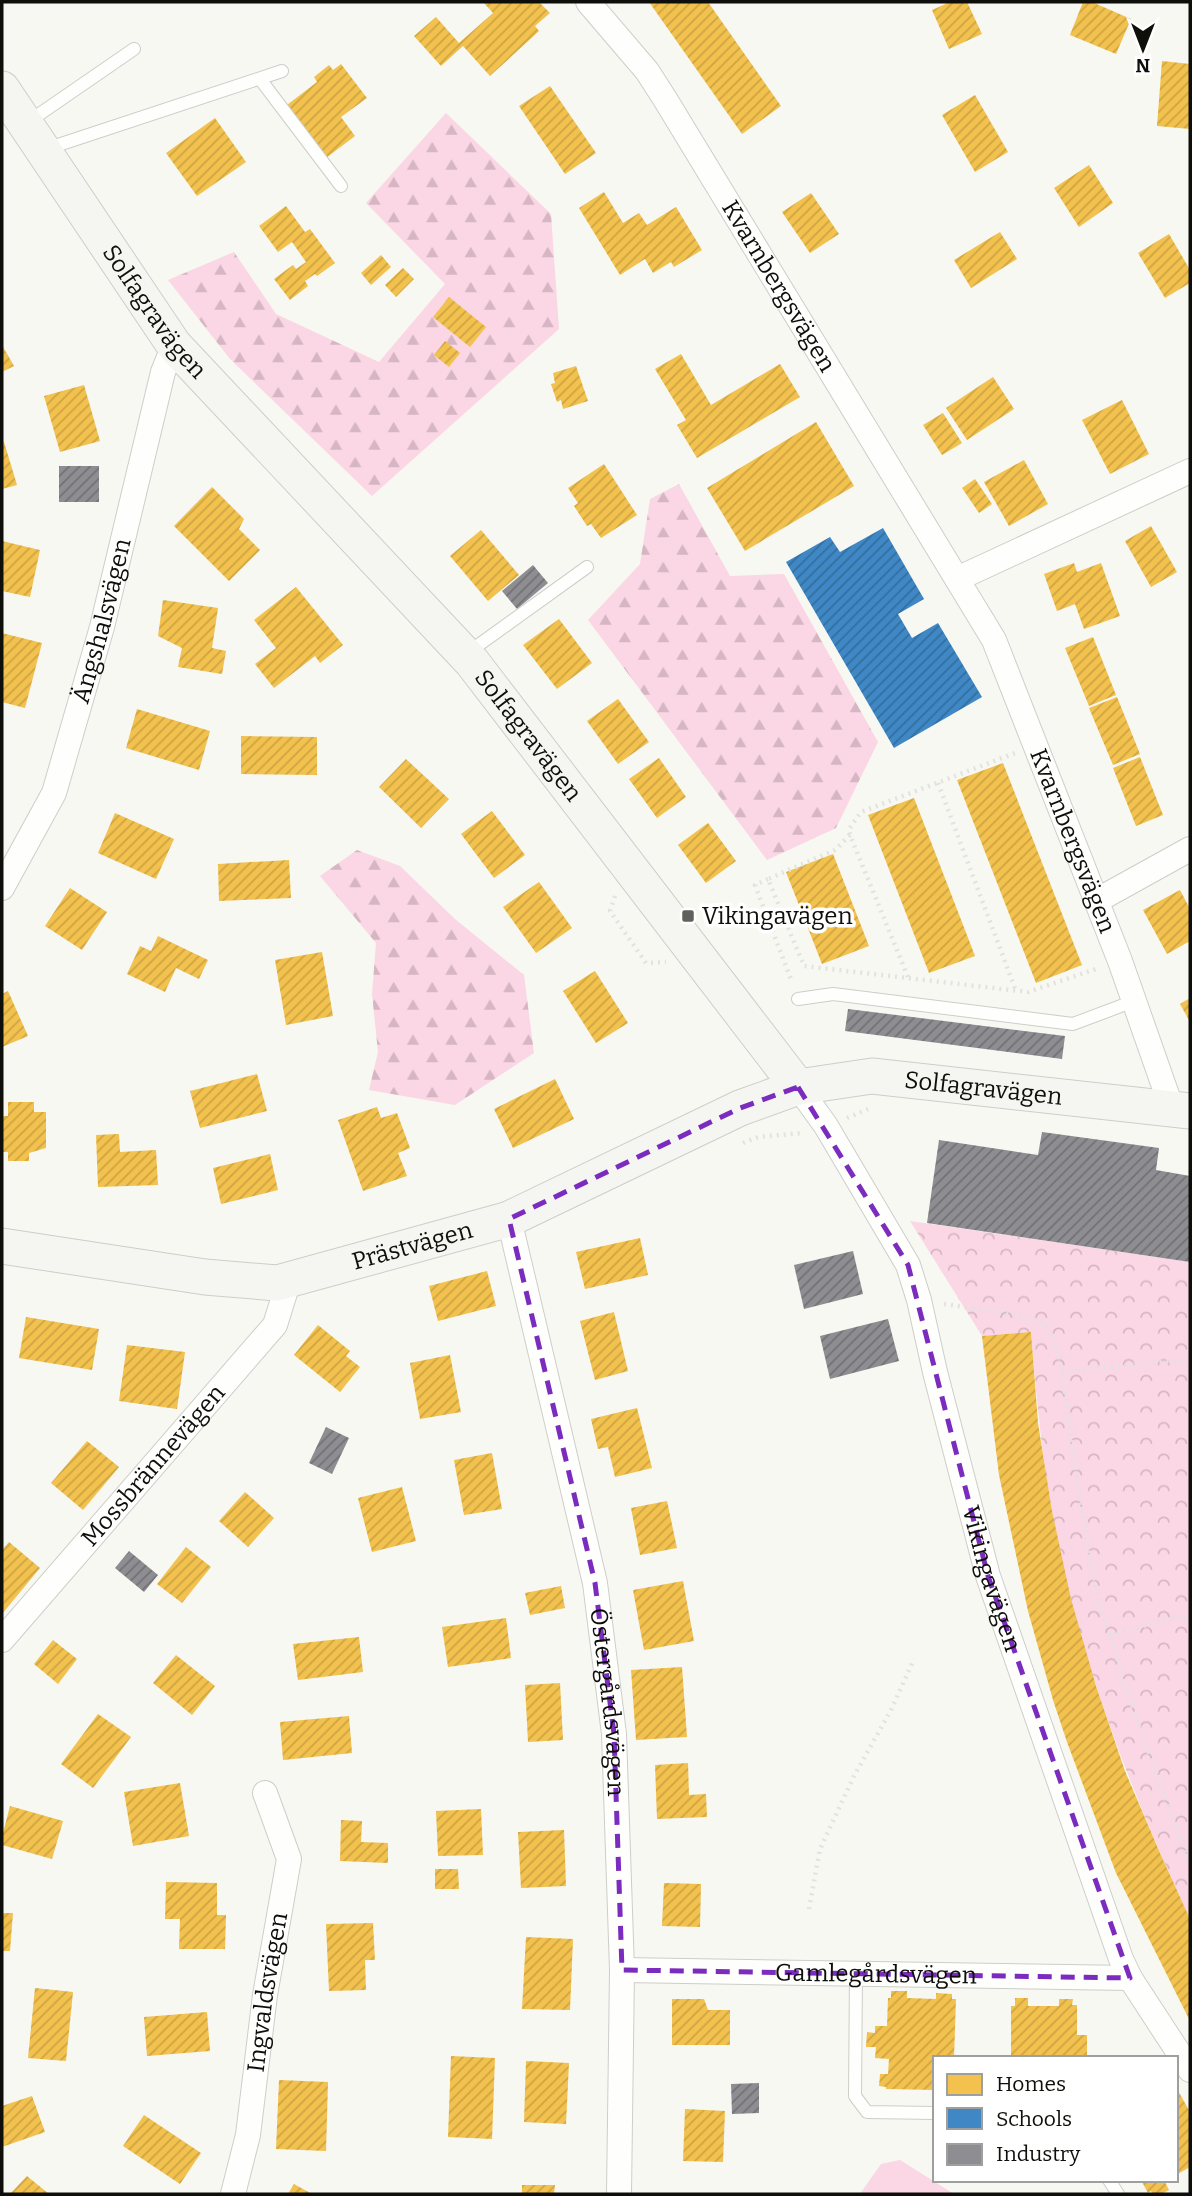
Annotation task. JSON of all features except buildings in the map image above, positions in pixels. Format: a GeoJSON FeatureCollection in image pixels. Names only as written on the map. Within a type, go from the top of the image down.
{"type":"FeatureCollection","features":[{"type":"Feature","properties":{"kind":"street","name":"Kvarnbergsvägen"},"geometry":{"type":"LineString","coordinates":[[588,2],[647,71],[665,99],[994,640],[1134,1001],[1181,1110]]}},
{"type":"Feature","properties":{"kind":"street","name":"Solfagravägen"},"geometry":{"type":"LineString","coordinates":[[2,89],[174,345],[465,655],[798,1087],[872,1076],[1181,1110]]}},
{"type":"Feature","properties":{"kind":"street","name":"Ängshalsvägen"},"geometry":{"type":"LineString","coordinates":[[2,888],[54,793],[102,627],[163,372],[174,345]]}},
{"type":"Feature","properties":{"kind":"street"},"geometry":{"type":"LineString","coordinates":[[957,579],[1190,471]]}},
{"type":"Feature","properties":{"kind":"street"},"geometry":{"type":"LineString","coordinates":[[1096,901],[1190,849]]}},
{"type":"Feature","properties":{"kind":"street","name":"Prästvägen"},"geometry":{"type":"LineString","coordinates":[[2,1246],[205,1277],[277,1283],[509,1219],[740,1108],[798,1087]]}},
{"type":"Feature","properties":{"kind":"street","name":"Vikingavägen"},"geometry":{"type":"LineString","coordinates":[[798,1087],[825,1126],[908,1265],[988,1576],[1121,1959],[1130,1978],[1190,2070]]}},
{"type":"Feature","properties":{"kind":"street","name":"Östergårdsvägen"},"geometry":{"type":"LineString","coordinates":[[509,1219],[595,1583],[614,1734],[622,1970],[619,2194]]}},
{"type":"Feature","properties":{"kind":"street","name":"Mossbrännevägen"},"geometry":{"type":"LineString","coordinates":[[2,1640],[275,1325],[289,1280]]}},
{"type":"Feature","properties":{"kind":"street","name":"Ingvaldsvägen"},"geometry":{"type":"LineString","coordinates":[[233,2194],[248,2135],[265,1995],[289,1859],[265,1793]]}},
{"type":"Feature","properties":{"kind":"street","name":"Gamlegårdsvägen"},"geometry":{"type":"LineString","coordinates":[[622,1970],[1130,1978]]}},
{"type":"Feature","properties":{"kind":"lane"},"geometry":{"type":"LineString","coordinates":[[35,137],[134,49]]}},
{"type":"Feature","properties":{"kind":"lane"},"geometry":{"type":"LineString","coordinates":[[35,137],[282,71]]}},
{"type":"Feature","properties":{"kind":"lane"},"geometry":{"type":"LineString","coordinates":[[260,79],[341,186]]}},
{"type":"Feature","properties":{"kind":"lane"},"geometry":{"type":"LineString","coordinates":[[465,655],[587,566]]}},
{"type":"Feature","properties":{"kind":"lane"},"geometry":{"type":"LineString","coordinates":[[798,999],[833,994],[1073,1024],[1134,1001]]}},
{"type":"Feature","properties":{"kind":"lane"},"geometry":{"type":"LineString","coordinates":[[856,1974],[855,2096],[867,2112],[933,2113]]}},
{"type":"Feature","properties":{"kind":"path"},"geometry":{"type":"LineString","coordinates":[[908,978],[849,829],[861,812],[1035,745]]}},
{"type":"Feature","properties":{"kind":"path"},"geometry":{"type":"LineString","coordinates":[[937,783],[1016,991]]}},
{"type":"Feature","properties":{"kind":"path"},"geometry":{"type":"LineString","coordinates":[[798,999],[755,885],[835,850],[850,835]]}},
{"type":"Feature","properties":{"kind":"path"},"geometry":{"type":"LineString","coordinates":[[768,879],[804,966],[1028,992],[1119,961]]}},
{"type":"Feature","properties":{"kind":"path"},"geometry":{"type":"LineString","coordinates":[[615,895],[610,911],[646,963],[666,962],[674,972]]}},
{"type":"Feature","properties":{"kind":"path"},"geometry":{"type":"LineString","coordinates":[[740,1108],[758,1137]]}},
{"type":"Feature","properties":{"kind":"path"},"geometry":{"type":"LineString","coordinates":[[919,1300],[1006,1313],[1046,1324],[1057,1348],[1062,1372],[1080,1501],[1099,1603],[1137,1720],[1190,1864]]}},
{"type":"Feature","properties":{"kind":"path"},"geometry":{"type":"LineString","coordinates":[[1062,1372],[1190,1361]]}},
{"type":"Feature","properties":{"kind":"path"},"geometry":{"type":"LineString","coordinates":[[1110,1636],[1170,1618],[1190,1620]]}},
{"type":"Feature","properties":{"kind":"path"},"geometry":{"type":"LineString","coordinates":[[809,1909],[820,1849],[853,1776],[891,1710],[914,1659]]}},
{"type":"Feature","properties":{"kind":"highlighted area"},"geometry":{"type":"Polygon","coordinates":[[[798,1087],[908,1265],[988,1576],[1130,1978],[622,1970],[614,1734],[595,1583],[509,1219],[740,1108],[798,1087]]]}},
{"type":"Feature","properties":{"kind":"green space"},"geometry":{"type":"Polygon","coordinates":[[[446,113],[551,214],[559,329],[372,496],[230,359],[168,280],[234,252],[276,314],[379,362],[445,284],[366,203],[446,113]]]}},
{"type":"Feature","properties":{"kind":"green space"},"geometry":{"type":"Polygon","coordinates":[[[679,484],[730,576],[784,574],[878,742],[836,828],[767,860],[588,620],[640,564],[650,499],[679,484]]]}},
{"type":"Feature","properties":{"kind":"green space"},"geometry":{"type":"Polygon","coordinates":[[[357,850],[400,866],[455,919],[524,975],[534,1053],[455,1105],[369,1090],[378,1052],[372,994],[376,943],[320,876],[357,850]]]}},
{"type":"Feature","properties":{"kind":"green space"},"geometry":{"type":"Polygon","coordinates":[[[910,1221],[1190,1262],[1190,1919],[1123,1763],[1082,1641],[1056,1534],[1045,1467],[1031,1332],[982,1336],[910,1221]]]}},
{"type":"Feature","properties":{"kind":"green space"},"geometry":{"type":"Polygon","coordinates":[[[900,2160],[954,2194],[860,2194],[881,2164],[900,2160]]]}},
{"type":"Feature","properties":{"kind":"place","name":"Vikingavägen"},"geometry":{"type":"Point","coordinates":[688,916]}}]}
